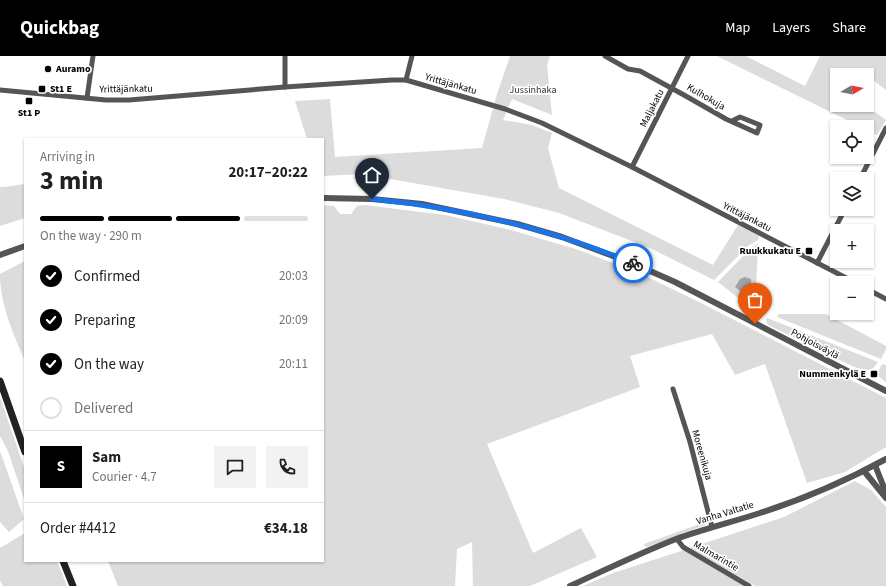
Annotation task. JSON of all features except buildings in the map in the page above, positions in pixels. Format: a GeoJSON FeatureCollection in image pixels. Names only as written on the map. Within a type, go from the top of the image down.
{"type":"FeatureCollection","features":[{"type":"Feature","properties":{"kind":"main road"},"geometry":{"type":"LineString","coordinates":[[0,381],[24,449]]}},
{"type":"Feature","properties":{"kind":"main road"},"geometry":{"type":"LineString","coordinates":[[63,562],[73,586]]}},
{"type":"Feature","properties":{"kind":"street"},"geometry":{"type":"LineString","coordinates":[[87,98],[93,56]]}},
{"type":"Feature","properties":{"kind":"street"},"geometry":{"type":"LineString","coordinates":[[285,56],[285,86]]}},
{"type":"Feature","properties":{"kind":"street"},"geometry":{"type":"LineString","coordinates":[[406,80],[412,56]]}},
{"type":"Feature","properties":{"kind":"street","name":"Maljakatu"},"geometry":{"type":"LineString","coordinates":[[632,168],[688,56]]}},
{"type":"Feature","properties":{"kind":"street","name":"Kulhokuja"},"geometry":{"type":"LineString","coordinates":[[607,57],[628,69],[640,72],[672,88],[732,122],[757,133],[760,125],[740,117],[732,122]]}},
{"type":"Feature","properties":{"kind":"street","name":"Yrittäjänkatu"},"geometry":{"type":"LineString","coordinates":[[0,90],[87,98],[130,100],[285,86],[406,80],[510,110],[542,123],[842,276]]}},
{"type":"Feature","properties":{"kind":"street"},"geometry":{"type":"LineString","coordinates":[[864,172],[886,128]]}},
{"type":"Feature","properties":{"kind":"street","name":"Pohjoisväylä"},"geometry":{"type":"LineString","coordinates":[[324,198],[372,199],[422,204],[517,224],[575,241],[632,263],[675,282],[886,391]]}},
{"type":"Feature","properties":{"kind":"street"},"geometry":{"type":"LineString","coordinates":[[817,263],[841,216]]}},
{"type":"Feature","properties":{"kind":"street"},"geometry":{"type":"LineString","coordinates":[[0,255],[24,246]]}},
{"type":"Feature","properties":{"kind":"street"},"geometry":{"type":"LineString","coordinates":[[874,293],[886,299]]}},
{"type":"Feature","properties":{"kind":"street","name":"Moreenikuja"},"geometry":{"type":"LineString","coordinates":[[674,389],[712,527]]}},
{"type":"Feature","properties":{"kind":"street","name":"Vanha Valtatie"},"geometry":{"type":"LineString","coordinates":[[570,586],[643,552],[677,539],[762,512],[827,488],[886,459]]}},
{"type":"Feature","properties":{"kind":"street"},"geometry":{"type":"LineString","coordinates":[[875,465],[886,493]]}},
{"type":"Feature","properties":{"kind":"street"},"geometry":{"type":"LineString","coordinates":[[864,471],[886,498]]}},
{"type":"Feature","properties":{"kind":"street","name":"Malmarintie"},"geometry":{"type":"LineString","coordinates":[[677,539],[683,547],[749,586]]}},
{"type":"Feature","properties":{"kind":"green space","name":"Jussinhaka"},"geometry":{"type":"Polygon","coordinates":[[[510,56],[550,56],[547,65],[552,115],[512,99],[503,120],[532,125],[552,133],[548,148],[559,188],[713,265],[738,225],[759,236],[758,240],[749,245],[714,280],[650,248],[559,213],[504,199],[362,174],[324,176],[324,138],[307,138],[295,101],[330,99],[335,157],[482,148],[497,94],[510,56]]]}},
{"type":"Feature","properties":{"kind":"green space"},"geometry":{"type":"Polygon","coordinates":[[[717,56],[746,56],[805,86],[820,56],[886,56],[886,90],[874,81],[874,68],[830,68],[830,112],[717,56]]]}},
{"type":"Feature","properties":{"kind":"green space"},"geometry":{"type":"Polygon","coordinates":[[[874,111],[886,120],[877,135],[874,134],[874,120],[847,120],[831,112],[874,111]]]}},
{"type":"Feature","properties":{"kind":"green space"},"geometry":{"type":"Polygon","coordinates":[[[24,184],[24,218],[0,226],[0,187],[24,184]]]}},
{"type":"Feature","properties":{"kind":"green space"},"geometry":{"type":"Polygon","coordinates":[[[324,205],[334,206],[340,214],[351,214],[357,206],[365,205],[445,215],[511,230],[579,250],[641,274],[703,304],[886,398],[886,447],[845,472],[807,483],[765,364],[735,375],[712,334],[630,356],[640,387],[487,444],[533,553],[581,528],[597,557],[530,586],[473,586],[472,542],[457,549],[455,586],[118,586],[108,562],[324,562],[324,205]]]}},
{"type":"Feature","properties":{"kind":"green space"},"geometry":{"type":"Polygon","coordinates":[[[758,244],[755,309],[746,304],[718,282],[751,248],[758,244]]]}},
{"type":"Feature","properties":{"kind":"green space"},"geometry":{"type":"Polygon","coordinates":[[[24,262],[24,359],[5,307],[2,296],[0,274],[24,262]]]}},
{"type":"Feature","properties":{"kind":"green space"},"geometry":{"type":"Polygon","coordinates":[[[779,314],[826,314],[830,316],[830,320],[837,320],[886,346],[886,349],[881,359],[777,317],[779,314]]]}},
{"type":"Feature","properties":{"kind":"green space"},"geometry":{"type":"Polygon","coordinates":[[[767,318],[878,362],[870,370],[864,370],[852,366],[768,325],[766,320],[767,318]]]}},
{"type":"Feature","properties":{"kind":"green space"},"geometry":{"type":"Polygon","coordinates":[[[882,364],[886,365],[886,382],[878,376],[878,372],[882,364]]]}},
{"type":"Feature","properties":{"kind":"green space"},"geometry":{"type":"Polygon","coordinates":[[[0,397],[24,467],[24,499],[8,451],[0,436],[0,397]]]}},
{"type":"Feature","properties":{"kind":"green space"},"geometry":{"type":"Polygon","coordinates":[[[0,451],[24,519],[9,532],[0,522],[0,451]]]}},
{"type":"Feature","properties":{"kind":"green space"},"geometry":{"type":"Polygon","coordinates":[[[855,481],[871,490],[886,507],[886,586],[755,586],[690,548],[784,517],[855,481]]]}},
{"type":"Feature","properties":{"kind":"green space"},"geometry":{"type":"Polygon","coordinates":[[[708,521],[705,525],[645,547],[644,544],[708,521]]]}},
{"type":"Feature","properties":{"kind":"green space"},"geometry":{"type":"Polygon","coordinates":[[[24,534],[24,562],[57,562],[67,586],[3,586],[0,581],[0,548],[24,534]]]}},
{"type":"Feature","properties":{"kind":"green space"},"geometry":{"type":"Polygon","coordinates":[[[684,550],[745,586],[583,586],[613,573],[684,550]]]}},
{"type":"Feature","properties":{"kind":"shaded area"},"geometry":{"type":"Polygon","coordinates":[[[745,277],[751,279],[752,296],[743,293],[735,287],[740,279],[745,277]]]}},
{"type":"Feature","properties":{"kind":"way so far"},"geometry":{"type":"LineString","coordinates":[[633,263],[675,282],[755,324]]}},
{"type":"Feature","properties":{"kind":"place","name":"Auramo"},"geometry":{"type":"Point","coordinates":[48,69]}},
{"type":"Feature","properties":{"kind":"place","name":"St1 E"},"geometry":{"type":"Point","coordinates":[42,89]}},
{"type":"Feature","properties":{"kind":"place","name":"St1 P"},"geometry":{"type":"Point","coordinates":[29,101]}},
{"type":"Feature","properties":{"kind":"place","name":"Ruukkukatu E"},"geometry":{"type":"Point","coordinates":[809,251]}},
{"type":"Feature","properties":{"kind":"place","name":"Nummenkylä E"},"geometry":{"type":"Point","coordinates":[874,374]}},
{"type":"Feature","properties":{"kind":"route"},"geometry":{"type":"LineString","coordinates":[[372,199],[422,204],[517,224],[562,237],[633,263]]}}]}
